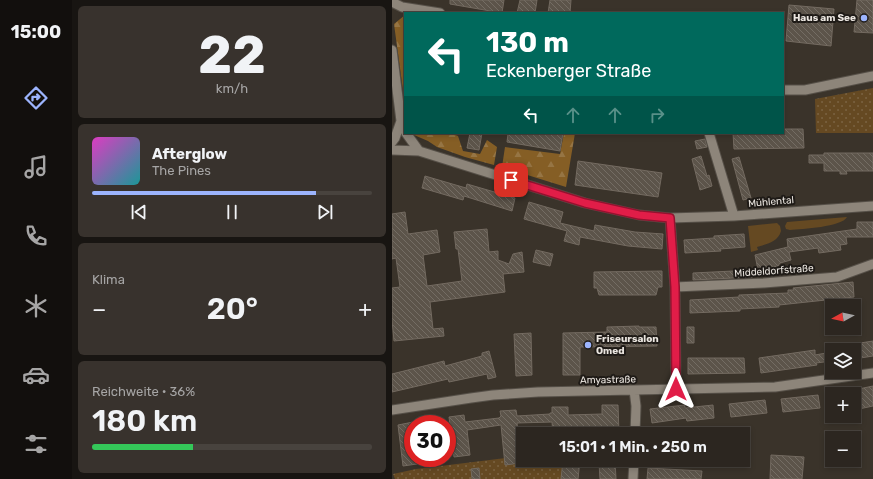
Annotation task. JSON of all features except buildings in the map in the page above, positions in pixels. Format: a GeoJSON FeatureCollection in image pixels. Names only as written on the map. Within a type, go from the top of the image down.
{"type":"FeatureCollection","features":[{"type":"Feature","properties":{"kind":"street"},"geometry":{"type":"LineString","coordinates":[[392,2],[402,7],[434,12]]}},
{"type":"Feature","properties":{"kind":"street"},"geometry":{"type":"LineString","coordinates":[[392,50],[401,121],[404,128]]}},
{"type":"Feature","properties":{"kind":"street"},"geometry":{"type":"LineString","coordinates":[[784,90],[805,90],[873,76]]}},
{"type":"Feature","properties":{"kind":"street"},"geometry":{"type":"LineString","coordinates":[[392,142],[401,121]]}},
{"type":"Feature","properties":{"kind":"street"},"geometry":{"type":"LineString","coordinates":[[407,134],[419,151]]}},
{"type":"Feature","properties":{"kind":"street"},"geometry":{"type":"LineString","coordinates":[[709,134],[734,216]]}},
{"type":"Feature","properties":{"kind":"street","name":"Mühlental"},"geometry":{"type":"LineString","coordinates":[[392,150],[419,151],[585,203],[639,215],[670,218],[734,216],[873,206]]}},
{"type":"Feature","properties":{"kind":"street"},"geometry":{"type":"LineString","coordinates":[[670,218],[675,287],[676,389]]}},
{"type":"Feature","properties":{"kind":"street","name":"Middeldorfstraße"},"geometry":{"type":"LineString","coordinates":[[675,287],[764,283],[837,277],[873,264]]}},
{"type":"Feature","properties":{"kind":"street","name":"Amyastraße"},"geometry":{"type":"LineString","coordinates":[[392,410],[493,395],[538,392],[775,387],[873,373]]}},
{"type":"Feature","properties":{"kind":"street"},"geometry":{"type":"LineString","coordinates":[[634,390],[636,406],[635,427]]}},
{"type":"Feature","properties":{"kind":"street"},"geometry":{"type":"LineString","coordinates":[[633,479],[634,467]]}},
{"type":"Feature","properties":{"kind":"shaded area"},"geometry":{"type":"Polygon","coordinates":[[[873,88],[873,133],[816,133],[815,99],[873,88]]]}},
{"type":"Feature","properties":{"kind":"shaded area"},"geometry":{"type":"Polygon","coordinates":[[[847,217],[838,223],[821,227],[790,230],[786,229],[785,226],[787,222],[847,217]]]}},
{"type":"Feature","properties":{"kind":"shaded area"},"geometry":{"type":"Polygon","coordinates":[[[777,223],[780,226],[780,235],[772,242],[757,247],[758,250],[751,252],[748,226],[777,223]]]}},
{"type":"Feature","properties":{"kind":"shaded area"},"geometry":{"type":"Polygon","coordinates":[[[516,457],[516,467],[571,467],[570,479],[395,479],[393,474],[432,467],[456,467],[456,464],[516,457]]]}},
{"type":"Feature","properties":{"kind":"green space"},"geometry":{"type":"Polygon","coordinates":[[[404,16],[404,98],[394,24],[404,16]]]}},
{"type":"Feature","properties":{"kind":"green space"},"geometry":{"type":"Polygon","coordinates":[[[413,134],[453,134],[458,136],[463,151],[480,154],[487,140],[497,147],[494,165],[437,147],[413,134]]]}},
{"type":"Feature","properties":{"kind":"green space"},"geometry":{"type":"Polygon","coordinates":[[[564,134],[575,134],[566,187],[502,167],[505,147],[560,154],[564,134]]]}},
{"type":"Feature","properties":{"kind":"place","name":"Haus am See"},"geometry":{"type":"Point","coordinates":[864,18]}},
{"type":"Feature","properties":{"kind":"place","name":"Friseursalon Omed"},"geometry":{"type":"Point","coordinates":[588,345]}},
{"type":"Feature","properties":{"kind":"route"},"geometry":{"type":"LineString","coordinates":[[511,180],[585,203],[639,215],[670,218],[675,287],[676,389]]}}]}
